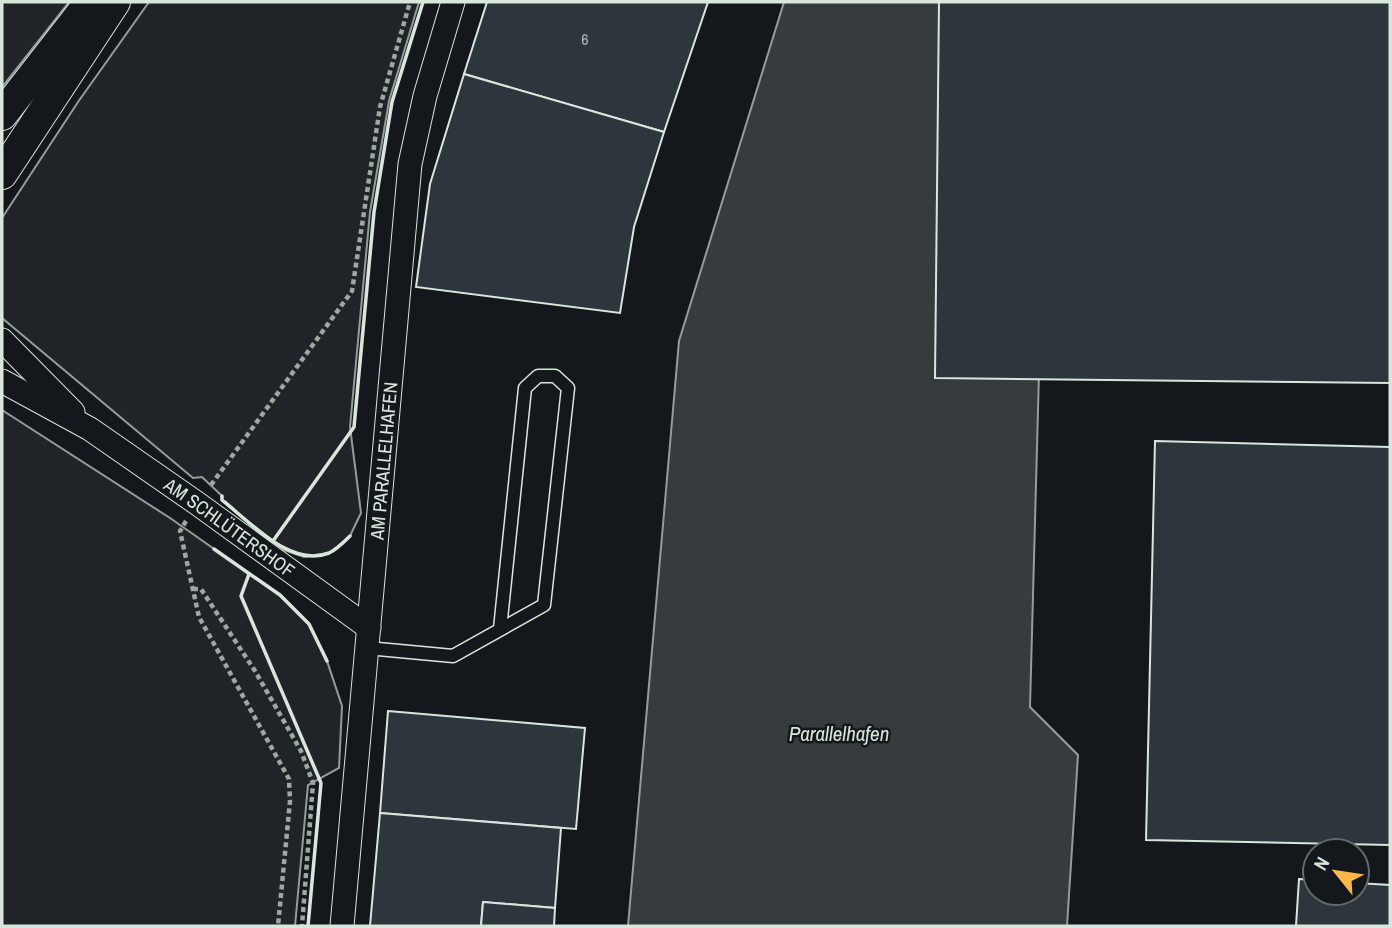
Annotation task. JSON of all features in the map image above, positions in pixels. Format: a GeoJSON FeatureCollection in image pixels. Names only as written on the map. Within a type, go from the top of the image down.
{"type":"FeatureCollection","features":[{"type":"Feature","properties":{"kind":"street"},"geometry":{"type":"LineString","coordinates":[[2,115],[90,2]]}},
{"type":"Feature","properties":{"kind":"street"},"geometry":{"type":"LineString","coordinates":[[2,174],[115,2]]}},
{"type":"Feature","properties":{"kind":"street","name":"AM PARALLELHAFEN"},"geometry":{"type":"LineString","coordinates":[[342,926],[410,164],[428,83],[453,2]]}},
{"type":"Feature","properties":{"kind":"street","name":"AM SCHLÜTERSHOF"},"geometry":{"type":"LineString","coordinates":[[2,340],[90,429]]}},
{"type":"Feature","properties":{"kind":"street","name":"AM SCHLÜTERSHOF"},"geometry":{"type":"LineString","coordinates":[[2,381],[90,429],[203,497],[368,638]]}},
{"type":"Feature","properties":{"kind":"lane"},"geometry":{"type":"LineString","coordinates":[[368,638],[453,656],[544,605],[568,388],[555,376],[538,376],[525,388],[500,629]]}},
{"type":"Feature","properties":{"kind":"path"},"geometry":{"type":"LineString","coordinates":[[278,926],[290,801],[289,779],[199,617],[180,531],[352,291],[380,107],[410,2]]}},
{"type":"Feature","properties":{"kind":"path"},"geometry":{"type":"LineString","coordinates":[[193,589],[201,589],[254,671],[301,751],[313,783],[302,926]]}},
{"type":"Feature","properties":{"kind":"shaded area"},"geometry":{"type":"Polygon","coordinates":[[[2,2],[69,2],[2,87],[2,2]]]}},
{"type":"Feature","properties":{"kind":"shaded area"},"geometry":{"type":"Polygon","coordinates":[[[149,2],[419,2],[389,101],[370,212],[350,427],[361,513],[350,536],[330,553],[304,557],[284,550],[222,500],[221,495],[202,477],[193,478],[2,318],[2,218],[78,102],[149,2]]]}},
{"type":"Feature","properties":{"kind":"shaded area"},"geometry":{"type":"Polygon","coordinates":[[[2,410],[170,518],[280,595],[309,624],[327,661],[342,706],[339,768],[308,785],[295,926],[2,926],[2,410]]]}},
{"type":"Feature","properties":{"kind":"water","name":"Parallelhafen"},"geometry":{"type":"Polygon","coordinates":[[[784,2],[1049,2],[1030,707],[1078,755],[1067,926],[628,926],[679,341],[784,2]]]}},
{"type":"Feature","properties":{"kind":"building"},"geometry":{"type":"Polygon","coordinates":[[[487,2],[708,2],[664,132],[464,74],[487,2]]]}},
{"type":"Feature","properties":{"kind":"building"},"geometry":{"type":"Polygon","coordinates":[[[939,2],[1390,2],[1390,383],[935,378],[939,2]]]}},
{"type":"Feature","properties":{"kind":"building"},"geometry":{"type":"Polygon","coordinates":[[[464,74],[664,132],[634,227],[620,313],[416,287],[430,184],[464,74]]]}},
{"type":"Feature","properties":{"kind":"building"},"geometry":{"type":"Polygon","coordinates":[[[1155,441],[1390,447],[1390,845],[1371,845],[1371,837],[1301,837],[1301,843],[1146,840],[1155,441]]]}},
{"type":"Feature","properties":{"kind":"building"},"geometry":{"type":"Polygon","coordinates":[[[388,711],[585,728],[576,829],[380,813],[388,711]]]}},
{"type":"Feature","properties":{"kind":"building"},"geometry":{"type":"Polygon","coordinates":[[[380,813],[561,828],[555,908],[483,902],[481,926],[370,926],[380,813]]]}},
{"type":"Feature","properties":{"kind":"building"},"geometry":{"type":"Polygon","coordinates":[[[1299,879],[1301,907],[1371,907],[1371,884],[1390,885],[1390,926],[1296,926],[1299,879]]]}},
{"type":"Feature","properties":{"kind":"building"},"geometry":{"type":"Polygon","coordinates":[[[483,902],[555,908],[554,926],[481,926],[483,902]]]}},
{"type":"Feature","properties":{"kind":"wall"},"geometry":{"type":"LineString","coordinates":[[273,541],[354,427],[374,212],[392,102],[423,2]]}},
{"type":"Feature","properties":{"kind":"wall"},"geometry":{"type":"LineString","coordinates":[[222,496],[222,500],[271,540],[300,554],[314,556],[329,553],[350,536]]}},
{"type":"Feature","properties":{"kind":"wall"},"geometry":{"type":"LineString","coordinates":[[214,549],[280,595],[309,624],[327,661]]}},
{"type":"Feature","properties":{"kind":"wall"},"geometry":{"type":"LineString","coordinates":[[249,574],[241,596],[321,783],[308,926]]}}]}
